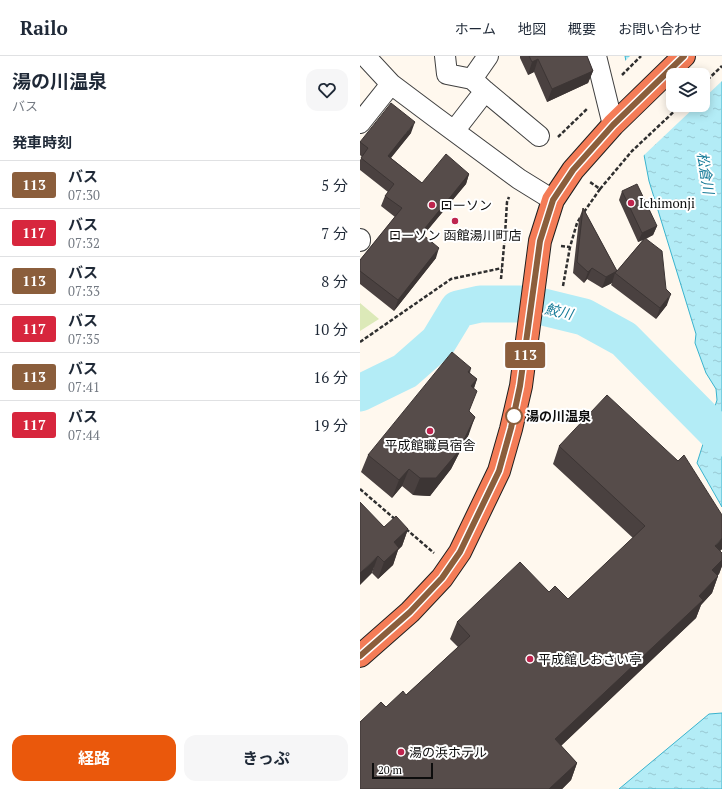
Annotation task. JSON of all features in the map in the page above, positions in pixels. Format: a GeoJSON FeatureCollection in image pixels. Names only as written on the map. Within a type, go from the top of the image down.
{"type":"FeatureCollection","features":[{"type":"Feature","properties":{"kind":"highway"},"geometry":{"type":"LineString","coordinates":[[360,656],[410,612],[442,578],[460,552],[499,471],[511,428],[520,386],[540,241],[553,200],[573,170],[619,119],[684,56]]}},
{"type":"Feature","properties":{"kind":"street"},"geometry":{"type":"LineString","coordinates":[[365,56],[391,84],[519,179],[553,200]]}},
{"type":"Feature","properties":{"kind":"street"},"geometry":{"type":"LineString","coordinates":[[445,56],[447,74],[479,85],[546,138]]}},
{"type":"Feature","properties":{"kind":"street"},"geometry":{"type":"LineString","coordinates":[[454,131],[479,85],[488,56]]}},
{"type":"Feature","properties":{"kind":"street"},"geometry":{"type":"LineString","coordinates":[[596,56],[611,85],[619,119]]}},
{"type":"Feature","properties":{"kind":"street"},"geometry":{"type":"LineString","coordinates":[[360,123],[391,84]]}},
{"type":"Feature","properties":{"kind":"path"},"geometry":{"type":"LineString","coordinates":[[546,138],[611,85],[641,56]]}},
{"type":"Feature","properties":{"kind":"path"},"geometry":{"type":"LineString","coordinates":[[710,77],[722,66]]}},
{"type":"Feature","properties":{"kind":"path"},"geometry":{"type":"LineString","coordinates":[[600,189],[632,151],[674,112]]}},
{"type":"Feature","properties":{"kind":"path"},"geometry":{"type":"LineString","coordinates":[[563,286],[570,248]]}},
{"type":"Feature","properties":{"kind":"path"},"geometry":{"type":"LineString","coordinates":[[360,342],[451,279],[502,268],[501,279]]}},
{"type":"Feature","properties":{"kind":"path"},"geometry":{"type":"LineString","coordinates":[[360,489],[449,567]]}},
{"type":"Feature","properties":{"kind":"green space"},"geometry":{"type":"Polygon","coordinates":[[[360,303],[379,319],[360,331],[360,303]]]}},
{"type":"Feature","properties":{"kind":"water","name":"松倉川"},"geometry":{"type":"Polygon","coordinates":[[[625,56],[722,56],[722,507],[697,463],[717,400],[716,389],[706,373],[695,343],[696,334],[649,181],[625,56]]]}},
{"type":"Feature","properties":{"kind":"water"},"geometry":{"type":"Polygon","coordinates":[[[722,713],[722,789],[619,789],[709,714],[722,713]]]}},
{"type":"Feature","properties":{"kind":"pier"},"geometry":{"type":"Polygon","coordinates":[[[630,56],[722,56],[722,81],[710,92],[710,68],[666,68],[666,112],[690,112],[642,157],[624,62],[630,56]]]}},
{"type":"Feature","properties":{"kind":"building"},"geometry":{"type":"Polygon","coordinates":[[[529,56],[587,56],[593,71],[552,89],[538,59],[532,62],[529,56]]]}},
{"type":"Feature","properties":{"kind":"building"},"geometry":{"type":"Polygon","coordinates":[[[391,103],[415,122],[388,156],[422,183],[446,154],[469,174],[421,233],[439,248],[398,300],[360,271],[360,260],[402,208],[385,196],[394,184],[361,158],[368,148],[360,142],[391,103]]]}},
{"type":"Feature","properties":{"kind":"building"},"geometry":{"type":"Polygon","coordinates":[[[637,184],[657,226],[642,233],[622,191],[637,184]]]}},
{"type":"Feature","properties":{"kind":"building"},"geometry":{"type":"Polygon","coordinates":[[[583,208],[617,271],[606,277],[592,268],[588,272],[577,262],[583,208]]]}},
{"type":"Feature","properties":{"kind":"building"},"geometry":{"type":"Polygon","coordinates":[[[645,238],[662,251],[666,289],[671,294],[660,308],[615,273],[645,238]]]}},
{"type":"Feature","properties":{"kind":"building","name":"平成館職員宿舎"},"geometry":{"type":"Polygon","coordinates":[[[452,352],[471,368],[468,372],[477,379],[471,386],[477,391],[469,411],[475,417],[458,452],[436,478],[420,478],[409,469],[399,480],[368,455],[452,352]]]}},
{"type":"Feature","properties":{"kind":"building"},"geometry":{"type":"Polygon","coordinates":[[[607,395],[678,461],[684,455],[722,515],[722,538],[715,546],[722,553],[722,560],[712,570],[718,576],[699,596],[703,600],[555,739],[577,763],[549,789],[360,789],[360,722],[381,702],[386,707],[403,691],[406,695],[470,636],[457,622],[520,562],[549,592],[555,586],[568,599],[645,526],[559,446],[607,395]]]}},
{"type":"Feature","properties":{"kind":"building"},"geometry":{"type":"Polygon","coordinates":[[[360,502],[384,527],[396,516],[408,529],[394,542],[399,548],[384,562],[378,556],[360,573],[360,502]]]}},
{"type":"Feature","properties":{"kind":"waterway","name":"鮫川"},"geometry":{"type":"LineString","coordinates":[[360,393],[405,371],[438,342],[458,309],[480,304],[531,304],[584,317],[624,339],[722,438]]}},
{"type":"Feature","properties":{"kind":"bus line","name":"113"},"geometry":{"type":"LineString","coordinates":[[360,656],[410,612],[442,578],[460,552],[499,471],[511,428],[520,386],[540,241],[553,200],[573,170],[613,125],[684,56]]}},
{"type":"Feature","properties":{"kind":"place","name":"Ichimonji"},"geometry":{"type":"Point","coordinates":[631,203]}},
{"type":"Feature","properties":{"kind":"place","name":"ローソン"},"geometry":{"type":"Point","coordinates":[432,205]}},
{"type":"Feature","properties":{"kind":"place","name":"ローソン 函館湯川町店"},"geometry":{"type":"Point","coordinates":[455,221]}},
{"type":"Feature","properties":{"kind":"place","name":"湯の川温泉"},"geometry":{"type":"Point","coordinates":[514,416]}},
{"type":"Feature","properties":{"kind":"place","name":"平成館職員宿舎"},"geometry":{"type":"Point","coordinates":[430,431]}},
{"type":"Feature","properties":{"kind":"place","name":"平成館しおさい亭"},"geometry":{"type":"Point","coordinates":[530,659]}},
{"type":"Feature","properties":{"kind":"place","name":"湯の浜ホテル"},"geometry":{"type":"Point","coordinates":[401,752]}}]}
